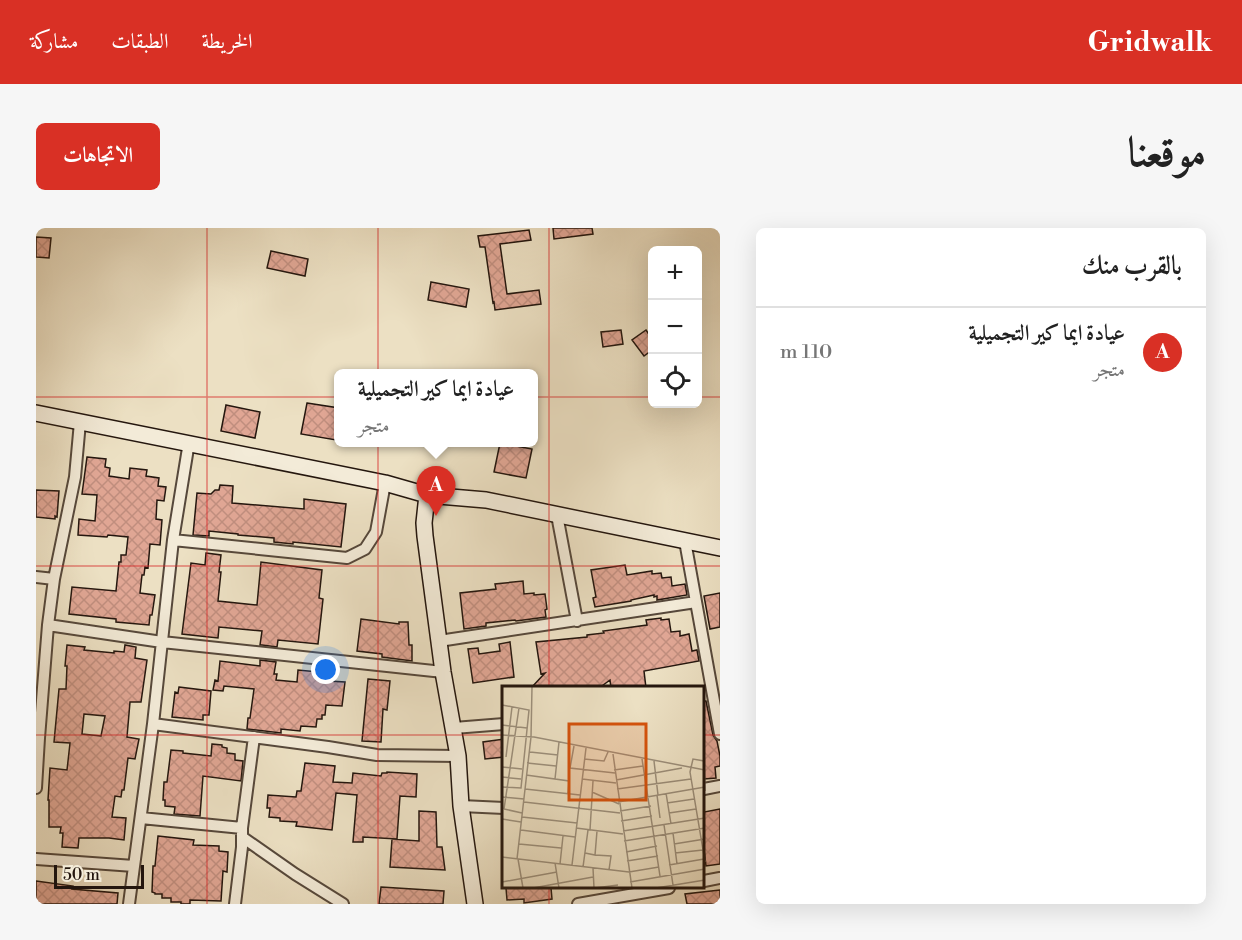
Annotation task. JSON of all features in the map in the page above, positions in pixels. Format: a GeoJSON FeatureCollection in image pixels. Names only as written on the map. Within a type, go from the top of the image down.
{"type":"FeatureCollection","features":[{"type":"Feature","properties":{"kind":"street"},"geometry":{"type":"LineString","coordinates":[[36,413],[385,483],[427,495],[486,500],[720,548]]}},
{"type":"Feature","properties":{"kind":"street"},"geometry":{"type":"LineString","coordinates":[[36,788],[48,625],[54,579],[75,477],[80,422]]}},
{"type":"Feature","properties":{"kind":"street"},"geometry":{"type":"LineString","coordinates":[[129,904],[153,724],[173,540],[189,442]]}},
{"type":"Feature","properties":{"kind":"street"},"geometry":{"type":"LineString","coordinates":[[173,540],[347,558],[365,549],[376,532],[385,483]]}},
{"type":"Feature","properties":{"kind":"street"},"geometry":{"type":"LineString","coordinates":[[427,495],[425,536],[443,672],[458,756],[461,806],[475,904]]}},
{"type":"Feature","properties":{"kind":"street"},"geometry":{"type":"LineString","coordinates":[[557,515],[577,621]]}},
{"type":"Feature","properties":{"kind":"street"},"geometry":{"type":"LineString","coordinates":[[686,541],[720,734]]}},
{"type":"Feature","properties":{"kind":"street"},"geometry":{"type":"LineString","coordinates":[[36,577],[54,579]]}},
{"type":"Feature","properties":{"kind":"street"},"geometry":{"type":"LineString","coordinates":[[439,641],[696,602]]}},
{"type":"Feature","properties":{"kind":"street"},"geometry":{"type":"LineString","coordinates":[[48,625],[162,642],[443,672]]}},
{"type":"Feature","properties":{"kind":"street"},"geometry":{"type":"LineString","coordinates":[[153,724],[377,755],[458,756]]}},
{"type":"Feature","properties":{"kind":"street"},"geometry":{"type":"LineString","coordinates":[[454,728],[502,724]]}},
{"type":"Feature","properties":{"kind":"street"},"geometry":{"type":"LineString","coordinates":[[235,904],[254,737]]}},
{"type":"Feature","properties":{"kind":"street"},"geometry":{"type":"LineString","coordinates":[[705,789],[720,786]]}},
{"type":"Feature","properties":{"kind":"street"},"geometry":{"type":"LineString","coordinates":[[461,806],[502,808]]}},
{"type":"Feature","properties":{"kind":"street"},"geometry":{"type":"LineString","coordinates":[[141,818],[242,832],[295,874],[343,904]]}},
{"type":"Feature","properties":{"kind":"street"},"geometry":{"type":"LineString","coordinates":[[36,859],[134,866]]}},
{"type":"Feature","properties":{"kind":"street"},"geometry":{"type":"LineString","coordinates":[[705,881],[720,878]]}},
{"type":"Feature","properties":{"kind":"street"},"geometry":{"type":"LineString","coordinates":[[578,904],[663,889]]}},
{"type":"Feature","properties":{"kind":"building"},"geometry":{"type":"Polygon","coordinates":[[[553,228],[592,228],[593,234],[554,239],[553,228]]]}},
{"type":"Feature","properties":{"kind":"building"},"geometry":{"type":"Polygon","coordinates":[[[529,230],[531,240],[500,244],[507,294],[539,290],[541,304],[495,310],[485,247],[480,247],[478,236],[529,230]]]}},
{"type":"Feature","properties":{"kind":"building"},"geometry":{"type":"Polygon","coordinates":[[[36,237],[51,238],[49,258],[36,257],[36,237]]]}},
{"type":"Feature","properties":{"kind":"building"},"geometry":{"type":"Polygon","coordinates":[[[271,251],[308,259],[305,276],[267,268],[271,251]]]}},
{"type":"Feature","properties":{"kind":"building"},"geometry":{"type":"Polygon","coordinates":[[[431,282],[469,289],[466,307],[428,300],[431,282]]]}},
{"type":"Feature","properties":{"kind":"building"},"geometry":{"type":"Polygon","coordinates":[[[621,330],[623,344],[603,347],[601,332],[621,330]]]}},
{"type":"Feature","properties":{"kind":"building"},"geometry":{"type":"Polygon","coordinates":[[[646,330],[648,353],[644,356],[632,340],[646,330]]]}},
{"type":"Feature","properties":{"kind":"building"},"geometry":{"type":"Polygon","coordinates":[[[307,403],[334,407],[334,440],[301,434],[307,403]]]}},
{"type":"Feature","properties":{"kind":"building"},"geometry":{"type":"Polygon","coordinates":[[[226,405],[260,412],[255,438],[221,431],[226,405]]]}},
{"type":"Feature","properties":{"kind":"building"},"geometry":{"type":"Polygon","coordinates":[[[499,447],[532,449],[526,478],[494,472],[499,447]]]}},
{"type":"Feature","properties":{"kind":"building"},"geometry":{"type":"Polygon","coordinates":[[[87,457],[106,459],[105,467],[110,468],[109,476],[129,479],[130,468],[147,470],[146,476],[159,478],[158,486],[166,487],[164,501],[157,500],[156,519],[162,520],[160,545],[150,544],[148,568],[145,567],[144,575],[142,575],[140,593],[155,595],[149,625],[69,614],[72,587],[116,591],[119,562],[121,562],[121,555],[126,555],[128,537],[78,535],[79,519],[95,521],[97,495],[82,494],[87,457]]]}},
{"type":"Feature","properties":{"kind":"building"},"geometry":{"type":"Polygon","coordinates":[[[220,485],[233,486],[232,503],[304,509],[304,499],[346,504],[341,547],[274,542],[274,538],[209,531],[209,536],[193,535],[197,493],[211,494],[219,490],[220,485]]]}},
{"type":"Feature","properties":{"kind":"building"},"geometry":{"type":"Polygon","coordinates":[[[36,490],[59,491],[55,519],[36,517],[36,490]]]}},
{"type":"Feature","properties":{"kind":"building"},"geometry":{"type":"Polygon","coordinates":[[[206,553],[221,555],[218,601],[257,605],[261,562],[322,570],[319,598],[323,599],[318,644],[278,640],[277,647],[260,645],[262,631],[219,627],[218,638],[182,634],[191,563],[205,565],[206,553]]]}},
{"type":"Feature","properties":{"kind":"building"},"geometry":{"type":"Polygon","coordinates":[[[625,565],[627,575],[652,571],[652,574],[661,573],[662,578],[671,577],[672,586],[685,584],[687,595],[657,600],[657,596],[654,597],[654,595],[595,607],[593,598],[596,597],[591,570],[625,565]]]}},
{"type":"Feature","properties":{"kind":"building"},"geometry":{"type":"Polygon","coordinates":[[[523,581],[524,594],[545,594],[546,617],[486,623],[486,626],[464,629],[460,593],[496,589],[495,584],[523,581]]]}},
{"type":"Feature","properties":{"kind":"building"},"geometry":{"type":"Polygon","coordinates":[[[720,593],[720,627],[710,629],[704,596],[720,593]]]}},
{"type":"Feature","properties":{"kind":"building"},"geometry":{"type":"Polygon","coordinates":[[[361,619],[399,624],[399,622],[408,622],[412,661],[357,651],[361,619]]]}},
{"type":"Feature","properties":{"kind":"building"},"geometry":{"type":"Polygon","coordinates":[[[669,619],[671,632],[680,631],[680,636],[689,634],[692,651],[697,650],[699,661],[644,671],[646,686],[611,686],[610,680],[602,686],[533,686],[545,673],[541,674],[536,642],[587,637],[587,635],[604,633],[603,631],[647,625],[646,620],[669,619]]]}},
{"type":"Feature","properties":{"kind":"building"},"geometry":{"type":"Polygon","coordinates":[[[510,642],[514,677],[473,683],[468,649],[478,648],[479,654],[500,651],[499,644],[510,642]]]}},
{"type":"Feature","properties":{"kind":"building"},"geometry":{"type":"Polygon","coordinates":[[[67,645],[85,647],[84,650],[114,653],[114,651],[124,652],[125,645],[136,647],[135,658],[147,660],[141,702],[130,702],[127,737],[139,739],[135,759],[128,758],[124,790],[122,790],[121,797],[115,796],[112,817],[126,818],[124,840],[79,838],[78,848],[62,847],[61,827],[49,827],[50,768],[67,770],[70,743],[54,742],[59,689],[66,689],[67,666],[65,666],[67,645]],[[84,714],[82,734],[101,736],[105,716],[84,714]]]}},
{"type":"Feature","properties":{"kind":"building"},"geometry":{"type":"Polygon","coordinates":[[[260,660],[276,662],[274,674],[277,674],[276,680],[297,682],[298,670],[329,673],[329,681],[345,682],[342,706],[326,705],[325,715],[322,715],[322,719],[317,719],[316,727],[301,726],[300,731],[281,729],[281,733],[247,729],[254,689],[224,686],[223,691],[213,690],[215,680],[218,681],[220,661],[260,666],[260,660]]]}},
{"type":"Feature","properties":{"kind":"building"},"geometry":{"type":"Polygon","coordinates":[[[368,679],[390,681],[387,710],[383,709],[381,742],[362,741],[368,679]]]}},
{"type":"Feature","properties":{"kind":"building"},"geometry":{"type":"Polygon","coordinates":[[[179,687],[211,691],[209,715],[203,715],[203,720],[172,717],[175,692],[178,693],[179,687]]]}},
{"type":"Feature","properties":{"kind":"building"},"geometry":{"type":"Polygon","coordinates":[[[705,701],[720,756],[720,766],[715,767],[716,778],[705,779],[705,701]]]}},
{"type":"Feature","properties":{"kind":"building"},"geometry":{"type":"Polygon","coordinates":[[[502,739],[502,757],[485,759],[483,742],[502,739]]]}},
{"type":"Feature","properties":{"kind":"building"},"geometry":{"type":"Polygon","coordinates":[[[212,744],[222,745],[227,748],[227,753],[235,754],[235,760],[243,761],[241,781],[203,776],[200,816],[174,814],[175,807],[165,806],[165,800],[163,800],[164,782],[167,782],[171,750],[211,756],[212,744]]]}},
{"type":"Feature","properties":{"kind":"building"},"geometry":{"type":"Polygon","coordinates":[[[305,763],[335,766],[333,782],[352,783],[353,773],[381,776],[382,773],[387,772],[417,774],[416,797],[400,796],[397,839],[363,837],[363,842],[353,842],[357,795],[336,793],[332,830],[296,826],[297,822],[280,821],[280,818],[269,817],[268,795],[296,797],[297,791],[301,791],[305,763]]]}},
{"type":"Feature","properties":{"kind":"building"},"geometry":{"type":"Polygon","coordinates":[[[720,809],[720,864],[706,866],[705,812],[720,809]]]}},
{"type":"Feature","properties":{"kind":"building"},"geometry":{"type":"Polygon","coordinates":[[[419,811],[436,812],[437,847],[442,847],[445,870],[390,867],[392,839],[419,841],[419,811]]]}},
{"type":"Feature","properties":{"kind":"building"},"geometry":{"type":"Polygon","coordinates":[[[158,836],[194,840],[193,845],[219,846],[219,851],[228,852],[227,872],[223,871],[221,901],[190,900],[190,904],[181,904],[181,902],[171,902],[171,898],[162,898],[162,894],[152,892],[158,836]]]}},
{"type":"Feature","properties":{"kind":"building"},"geometry":{"type":"Polygon","coordinates":[[[36,881],[73,886],[72,889],[118,893],[117,904],[36,904],[36,881]]]}},
{"type":"Feature","properties":{"kind":"building"},"geometry":{"type":"Polygon","coordinates":[[[381,887],[444,891],[443,904],[379,904],[381,887]]]}},
{"type":"Feature","properties":{"kind":"building"},"geometry":{"type":"Polygon","coordinates":[[[506,889],[551,889],[552,899],[524,903],[524,899],[507,900],[506,889]]]}},
{"type":"Feature","properties":{"kind":"building"},"geometry":{"type":"Polygon","coordinates":[[[720,890],[720,904],[687,904],[685,894],[720,890]]]}},
{"type":"Feature","properties":{"kind":"place","name":"عيادة ايما كير التجميلية"},"geometry":{"type":"Point","coordinates":[436,516]}}]}
